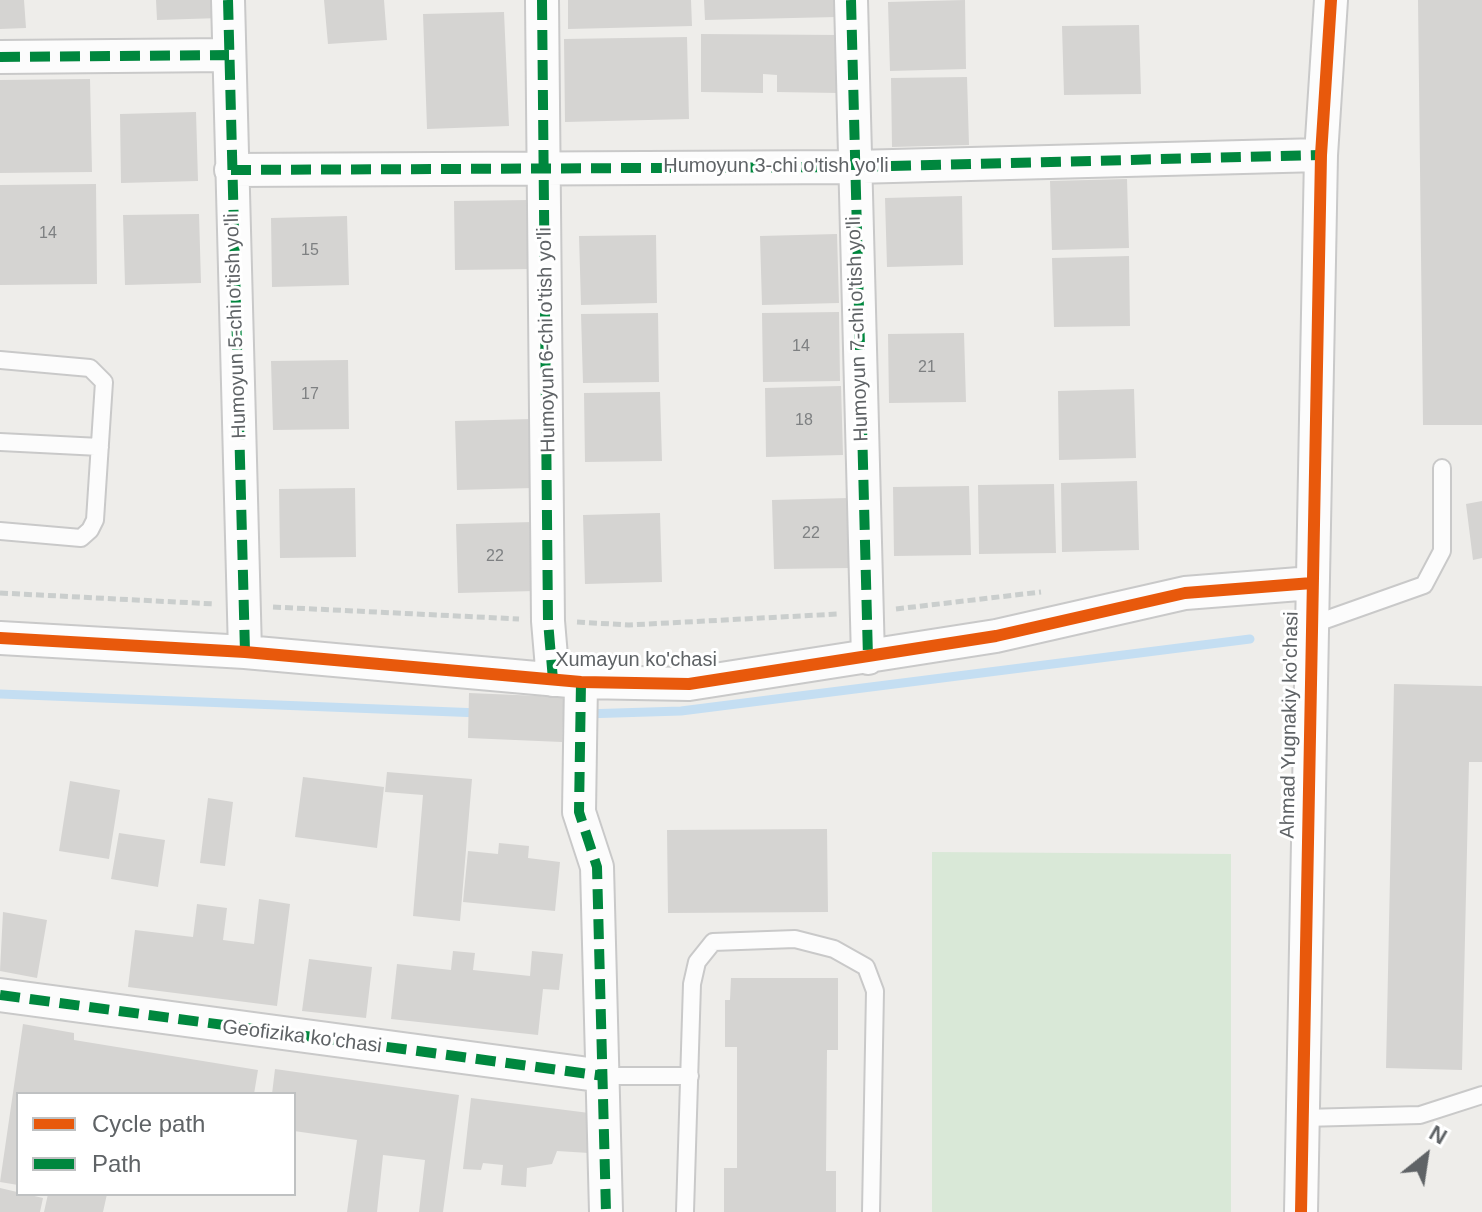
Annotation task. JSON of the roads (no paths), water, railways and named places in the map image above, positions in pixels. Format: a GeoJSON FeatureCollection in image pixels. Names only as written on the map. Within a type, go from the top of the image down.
{"type":"FeatureCollection","features":[{"type":"Feature","properties":{"kind":"street","name":"Humoyun 5-chi o'tish yo'li"},"geometry":{"type":"LineString","coordinates":[[228,0],[245,652]]}},
{"type":"Feature","properties":{"kind":"street","name":"Humoyun 6-chi o'tish yo'li"},"geometry":{"type":"LineString","coordinates":[[542,0],[548,621],[567,681],[579,812],[597,867],[606,1212]]}},
{"type":"Feature","properties":{"kind":"street","name":"Humoyun 7-chi o'tish yo'li"},"geometry":{"type":"LineString","coordinates":[[851,0],[868,658]]}},
{"type":"Feature","properties":{"kind":"street","name":"Ahmad Yugnakiy ko'chasi"},"geometry":{"type":"LineString","coordinates":[[1301,1212],[1321,155],[1331,0]]}},
{"type":"Feature","properties":{"kind":"street"},"geometry":{"type":"LineString","coordinates":[[0,57],[229,55]]}},
{"type":"Feature","properties":{"kind":"street","name":"Humoyun 3-chi o'tish yo'li"},"geometry":{"type":"LineString","coordinates":[[231,170],[854,167],[1321,155]]}},
{"type":"Feature","properties":{"kind":"street","name":"Xumayun ko'chasi"},"geometry":{"type":"LineString","coordinates":[[0,638],[245,652],[567,681],[689,684],[996,636],[1185,593],[1312,583]]}},
{"type":"Feature","properties":{"kind":"street","name":"Geofizika ko'chasi"},"geometry":{"type":"LineString","coordinates":[[0,995],[604,1076]]}},
{"type":"Feature","properties":{"kind":"lane"},"geometry":{"type":"LineString","coordinates":[[0,360],[77,366],[97,374],[104,382],[95,520],[81,538],[0,531]]}},
{"type":"Feature","properties":{"kind":"lane"},"geometry":{"type":"LineString","coordinates":[[0,442],[100,447]]}},
{"type":"Feature","properties":{"kind":"lane"},"geometry":{"type":"LineString","coordinates":[[1311,625],[1424,585],[1442,551],[1442,468]]}},
{"type":"Feature","properties":{"kind":"lane"},"geometry":{"type":"LineString","coordinates":[[685,1212],[692,984],[697,962],[713,942],[795,939],[834,949],[866,967],[875,991],[871,1212]]}},
{"type":"Feature","properties":{"kind":"lane"},"geometry":{"type":"LineString","coordinates":[[604,1076],[690,1076]]}},
{"type":"Feature","properties":{"kind":"lane"},"geometry":{"type":"LineString","coordinates":[[1303,1118],[1420,1115],[1482,1095]]}},
{"type":"Feature","properties":{"kind":"waterway"},"geometry":{"type":"LineString","coordinates":[[551,715],[681,711],[1250,639]]}},
{"type":"Feature","properties":{"kind":"waterway"},"geometry":{"type":"LineString","coordinates":[[0,694],[480,713]]}}]}
